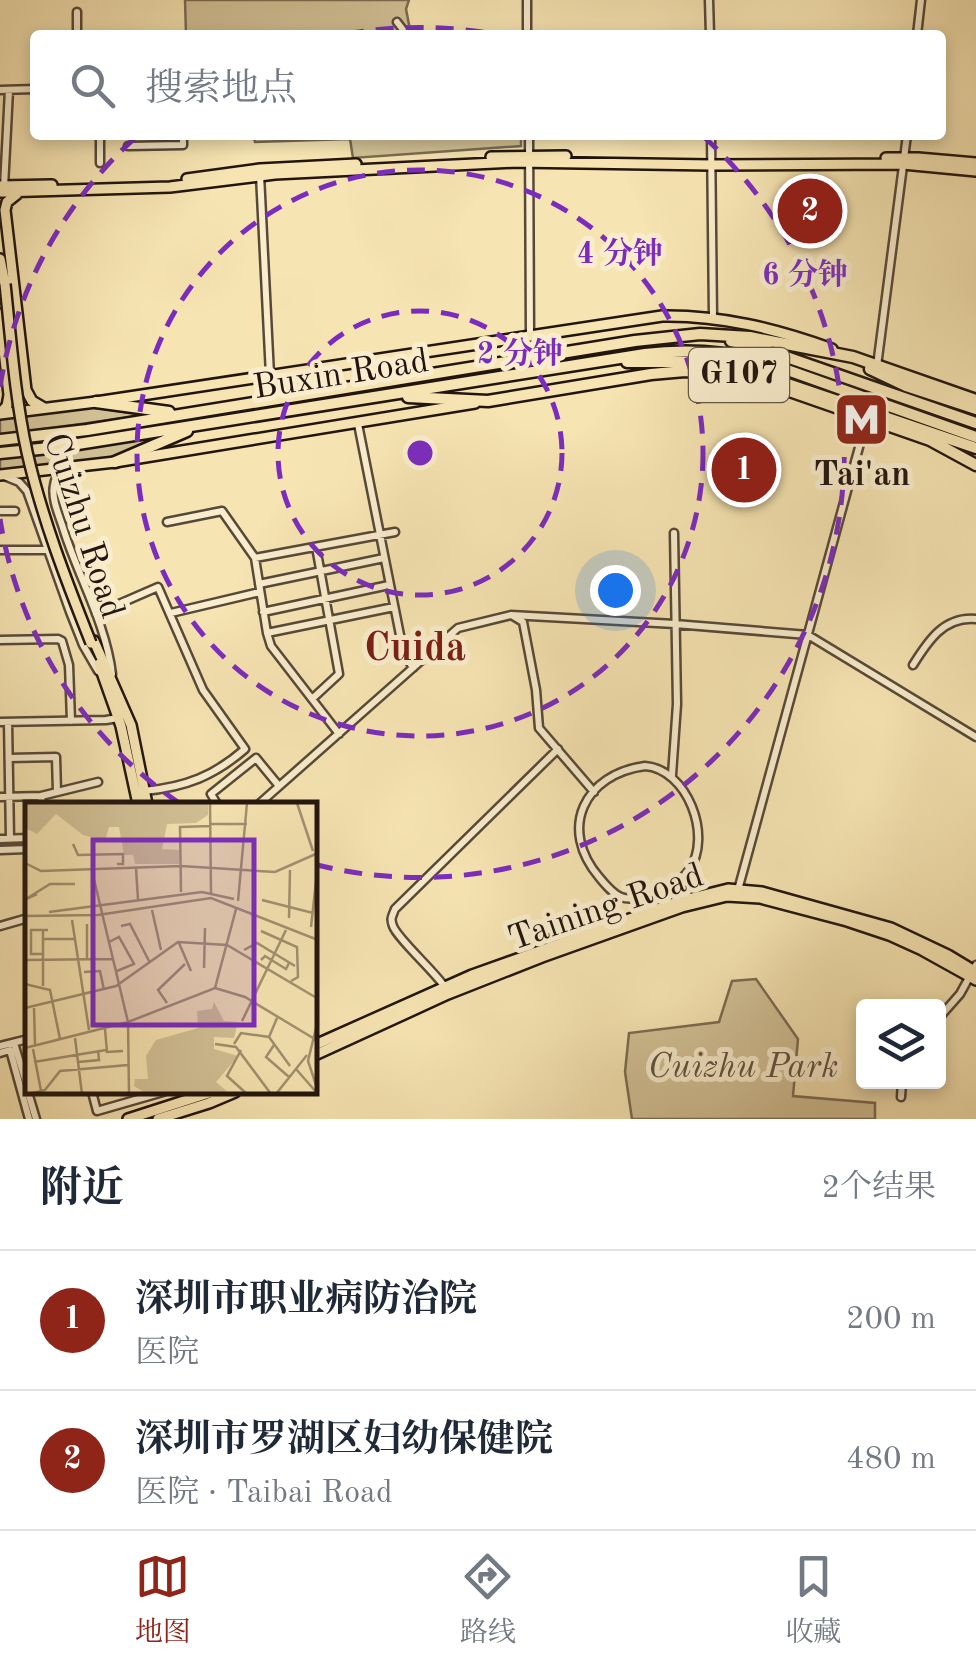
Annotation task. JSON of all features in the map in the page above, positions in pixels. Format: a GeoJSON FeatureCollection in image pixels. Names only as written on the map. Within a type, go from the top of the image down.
{"type":"FeatureCollection","features":[{"type":"Feature","properties":{"kind":"highway","name":"Buxin Road"},"geometry":{"type":"LineString","coordinates":[[0,440],[87,430],[634,341],[700,334],[735,335],[853,357]]}},
{"type":"Feature","properties":{"kind":"highway","name":"Buxin Road"},"geometry":{"type":"LineString","coordinates":[[677,337],[714,338],[755,346],[976,423]]}},
{"type":"Feature","properties":{"kind":"highway","name":"Buxin Road"},"geometry":{"type":"LineString","coordinates":[[0,453],[686,351],[744,357],[976,437]]}},
{"type":"Feature","properties":{"kind":"highway","name":"G107"},"geometry":{"type":"LineString","coordinates":[[853,357],[976,400]]}},
{"type":"Feature","properties":{"kind":"highway"},"geometry":{"type":"LineString","coordinates":[[853,357],[879,375],[976,410]]}},
{"type":"Feature","properties":{"kind":"highway"},"geometry":{"type":"LineString","coordinates":[[602,362],[736,366],[976,448]]}},
{"type":"Feature","properties":{"kind":"highway","name":"G107"},"geometry":{"type":"LineString","coordinates":[[387,395],[488,401],[651,374],[712,372],[761,381],[930,440],[976,465]]}},
{"type":"Feature","properties":{"kind":"highway"},"geometry":{"type":"LineString","coordinates":[[96,402],[152,412],[194,413]]}},
{"type":"Feature","properties":{"kind":"highway"},"geometry":{"type":"LineString","coordinates":[[114,462],[204,424]]}},
{"type":"Feature","properties":{"kind":"highway"},"geometry":{"type":"LineString","coordinates":[[928,430],[976,457]]}},
{"type":"Feature","properties":{"kind":"main road"},"geometry":{"type":"LineString","coordinates":[[2,189],[530,159],[976,163]]}},
{"type":"Feature","properties":{"kind":"main road"},"geometry":{"type":"LineString","coordinates":[[904,160],[976,171]]}},
{"type":"Feature","properties":{"kind":"main road"},"geometry":{"type":"LineString","coordinates":[[2,189],[24,192],[170,187],[260,172]]}},
{"type":"Feature","properties":{"kind":"main road","name":"Cuizhu Road"},"geometry":{"type":"LineString","coordinates":[[7,284],[12,270],[5,206],[14,195],[24,192]]}},
{"type":"Feature","properties":{"kind":"main road","name":"Cuizhu Road"},"geometry":{"type":"LineString","coordinates":[[0,209],[7,284],[34,462],[60,553],[109,682],[131,725],[147,802]]}},
{"type":"Feature","properties":{"kind":"main road","name":"Cuizhu Road"},"geometry":{"type":"LineString","coordinates":[[0,259],[7,284]]}},
{"type":"Feature","properties":{"kind":"main road"},"geometry":{"type":"LineString","coordinates":[[9,395],[12,400],[20,400],[26,390],[12,270]]}},
{"type":"Feature","properties":{"kind":"main road"},"geometry":{"type":"LineString","coordinates":[[0,314],[9,395],[7,406],[0,413]]}},
{"type":"Feature","properties":{"kind":"main road"},"geometry":{"type":"LineString","coordinates":[[0,413],[96,402],[662,316],[746,323],[853,357]]}},
{"type":"Feature","properties":{"kind":"main road"},"geometry":{"type":"LineString","coordinates":[[26,390],[34,403],[50,408]]}},
{"type":"Feature","properties":{"kind":"main road"},"geometry":{"type":"LineString","coordinates":[[2,475],[72,469],[488,401]]}},
{"type":"Feature","properties":{"kind":"main road","name":"Cuizhu Road"},"geometry":{"type":"LineString","coordinates":[[109,682],[138,802]]}},
{"type":"Feature","properties":{"kind":"main road","name":"Taining Road"},"geometry":{"type":"LineString","coordinates":[[318,1045],[444,986],[716,891],[800,901],[891,928],[948,955],[974,973]]}},
{"type":"Feature","properties":{"kind":"main road","name":"Taining Road"},"geometry":{"type":"LineString","coordinates":[[318,1054],[448,994],[578,943],[738,892]]}},
{"type":"Feature","properties":{"kind":"main road"},"geometry":{"type":"LineString","coordinates":[[128,1119],[158,1116],[206,1096],[206,1118]]}},
{"type":"Feature","properties":{"kind":"street"},"geometry":{"type":"LineString","coordinates":[[527,0],[527,30]]}},
{"type":"Feature","properties":{"kind":"street"},"geometry":{"type":"LineString","coordinates":[[709,0],[710,30]]}},
{"type":"Feature","properties":{"kind":"street"},"geometry":{"type":"LineString","coordinates":[[918,30],[921,0]]}},
{"type":"Feature","properties":{"kind":"street"},"geometry":{"type":"LineString","coordinates":[[76,30],[77,12]]}},
{"type":"Feature","properties":{"kind":"street"},"geometry":{"type":"LineString","coordinates":[[397,22],[403,30]]}},
{"type":"Feature","properties":{"kind":"street"},"geometry":{"type":"LineString","coordinates":[[2,189],[5,90],[30,89]]}},
{"type":"Feature","properties":{"kind":"street"},"geometry":{"type":"LineString","coordinates":[[100,140],[100,162]]}},
{"type":"Feature","properties":{"kind":"street"},"geometry":{"type":"LineString","coordinates":[[128,146],[183,144],[183,140]]}},
{"type":"Feature","properties":{"kind":"street"},"geometry":{"type":"LineString","coordinates":[[529,140],[530,335]]}},
{"type":"Feature","properties":{"kind":"street"},"geometry":{"type":"LineString","coordinates":[[711,140],[713,318]]}},
{"type":"Feature","properties":{"kind":"street"},"geometry":{"type":"LineString","coordinates":[[878,366],[906,140]]}},
{"type":"Feature","properties":{"kind":"street"},"geometry":{"type":"LineString","coordinates":[[260,172],[270,375]]}},
{"type":"Feature","properties":{"kind":"street"},"geometry":{"type":"LineString","coordinates":[[738,892],[867,418]]}},
{"type":"Feature","properties":{"kind":"street"},"geometry":{"type":"LineString","coordinates":[[358,424],[394,607],[404,651],[413,668]]}},
{"type":"Feature","properties":{"kind":"street"},"geometry":{"type":"LineString","coordinates":[[56,506],[54,482],[57,476],[72,469]]}},
{"type":"Feature","properties":{"kind":"street"},"geometry":{"type":"LineString","coordinates":[[2,475],[21,484],[33,504],[83,646],[109,682]]}},
{"type":"Feature","properties":{"kind":"street"},"geometry":{"type":"LineString","coordinates":[[33,504],[34,494],[43,490],[56,506],[110,658],[109,682]]}},
{"type":"Feature","properties":{"kind":"street"},"geometry":{"type":"LineString","coordinates":[[0,511],[16,511]]}},
{"type":"Feature","properties":{"kind":"street"},"geometry":{"type":"LineString","coordinates":[[167,522],[222,511],[255,558],[267,633],[274,651],[339,734]]}},
{"type":"Feature","properties":{"kind":"street"},"geometry":{"type":"LineString","coordinates":[[255,558],[394,532]]}},
{"type":"Feature","properties":{"kind":"street"},"geometry":{"type":"LineString","coordinates":[[672,776],[677,704],[674,534]]}},
{"type":"Feature","properties":{"kind":"street"},"geometry":{"type":"LineString","coordinates":[[312,699],[339,674],[316,547]]}},
{"type":"Feature","properties":{"kind":"street"},"geometry":{"type":"LineString","coordinates":[[0,550],[47,550]]}},
{"type":"Feature","properties":{"kind":"street"},"geometry":{"type":"LineString","coordinates":[[170,613],[384,558]]}},
{"type":"Feature","properties":{"kind":"street"},"geometry":{"type":"LineString","coordinates":[[263,612],[390,585]]}},
{"type":"Feature","properties":{"kind":"street"},"geometry":{"type":"LineString","coordinates":[[96,614],[158,587],[203,690],[245,749],[201,779],[144,791]]}},
{"type":"Feature","properties":{"kind":"street"},"geometry":{"type":"LineString","coordinates":[[267,633],[394,607]]}},
{"type":"Feature","properties":{"kind":"street"},"geometry":{"type":"LineString","coordinates":[[260,802],[458,628],[511,615],[808,635],[976,737]]}},
{"type":"Feature","properties":{"kind":"street"},"geometry":{"type":"LineString","coordinates":[[511,615],[523,622],[536,690],[538,728],[594,792]]}},
{"type":"Feature","properties":{"kind":"street"},"geometry":{"type":"LineString","coordinates":[[913,665],[938,630],[953,621],[976,619]]}},
{"type":"Feature","properties":{"kind":"street"},"geometry":{"type":"LineString","coordinates":[[0,640],[62,641],[69,666],[71,721]]}},
{"type":"Feature","properties":{"kind":"street"},"geometry":{"type":"LineString","coordinates":[[10,838],[4,722],[119,717]]}},
{"type":"Feature","properties":{"kind":"street"},"geometry":{"type":"LineString","coordinates":[[444,986],[395,931],[392,916],[558,750]]}},
{"type":"Feature","properties":{"kind":"street"},"geometry":{"type":"LineString","coordinates":[[6,761],[56,758],[58,792]]}},
{"type":"Feature","properties":{"kind":"street"},"geometry":{"type":"LineString","coordinates":[[216,802],[212,794],[256,758],[280,786]]}},
{"type":"Feature","properties":{"kind":"street"},"geometry":{"type":"LineString","coordinates":[[655,767],[672,776],[694,812],[698,843],[695,859],[680,880],[644,896],[616,896],[584,857],[578,824],[582,809],[594,792],[615,775],[655,767]]}},
{"type":"Feature","properties":{"kind":"street"},"geometry":{"type":"LineString","coordinates":[[0,797],[41,800],[98,782]]}},
{"type":"Feature","properties":{"kind":"street"},"geometry":{"type":"LineString","coordinates":[[0,838],[25,838]]}},
{"type":"Feature","properties":{"kind":"street"},"geometry":{"type":"LineString","coordinates":[[0,850],[25,849]]}},
{"type":"Feature","properties":{"kind":"street"},"geometry":{"type":"LineString","coordinates":[[631,899],[636,916]]}},
{"type":"Feature","properties":{"kind":"street"},"geometry":{"type":"LineString","coordinates":[[0,926],[25,919]]}},
{"type":"Feature","properties":{"kind":"street"},"geometry":{"type":"LineString","coordinates":[[946,1010],[974,973]]}},
{"type":"Feature","properties":{"kind":"street"},"geometry":{"type":"LineString","coordinates":[[0,1049],[25,1040]]}},
{"type":"Feature","properties":{"kind":"street"},"geometry":{"type":"LineString","coordinates":[[14,1044],[25,1080]]}},
{"type":"Feature","properties":{"kind":"street"},"geometry":{"type":"LineString","coordinates":[[0,1049],[10,1050],[32,1119]]}},
{"type":"Feature","properties":{"kind":"street"},"geometry":{"type":"LineString","coordinates":[[901,1097],[902,1089]]}},
{"type":"Feature","properties":{"kind":"street"},"geometry":{"type":"LineString","coordinates":[[28,1094],[32,1119]]}},
{"type":"Feature","properties":{"kind":"street"},"geometry":{"type":"LineString","coordinates":[[93,1094],[97,1111],[156,1094]]}},
{"type":"Feature","properties":{"kind":"street"},"geometry":{"type":"LineString","coordinates":[[135,1100],[141,1115]]}},
{"type":"Feature","properties":{"kind":"green space"},"geometry":{"type":"Polygon","coordinates":[[[185,0],[409,0],[406,9],[410,30],[186,30],[185,0]]]}},
{"type":"Feature","properties":{"kind":"green space"},"geometry":{"type":"Polygon","coordinates":[[[254,140],[318,140],[255,142],[254,140]]]}},
{"type":"Feature","properties":{"kind":"green space"},"geometry":{"type":"Polygon","coordinates":[[[350,140],[521,140],[521,146],[353,158],[350,140]]]}},
{"type":"Feature","properties":{"kind":"green space"},"geometry":{"type":"Polygon","coordinates":[[[90,407],[146,415],[0,435],[0,419],[90,407]]]}},
{"type":"Feature","properties":{"kind":"green space"},"geometry":{"type":"Polygon","coordinates":[[[172,434],[112,461],[0,472],[0,457],[172,434]]]}},
{"type":"Feature","properties":{"kind":"green space","name":"Cuizhu Park"},"geometry":{"type":"Polygon","coordinates":[[[756,979],[798,1039],[793,1096],[875,1103],[875,1119],[632,1119],[625,1072],[629,1033],[719,1022],[732,981],[756,979]]]}},
{"type":"Feature","properties":{"kind":"place","name":"深圳市罗湖区妇幼保健院"},"geometry":{"type":"Point","coordinates":[810,211]}},
{"type":"Feature","properties":{"kind":"place","name":"Tai'an"},"geometry":{"type":"Point","coordinates":[862,419]}},
{"type":"Feature","properties":{"kind":"place","name":"深圳市职业病防治院"},"geometry":{"type":"Point","coordinates":[744,470]}},
{"type":"Feature","properties":{"kind":"district","name":"Cuida"},"geometry":{"type":"Point","coordinates":[415,650]}}]}
